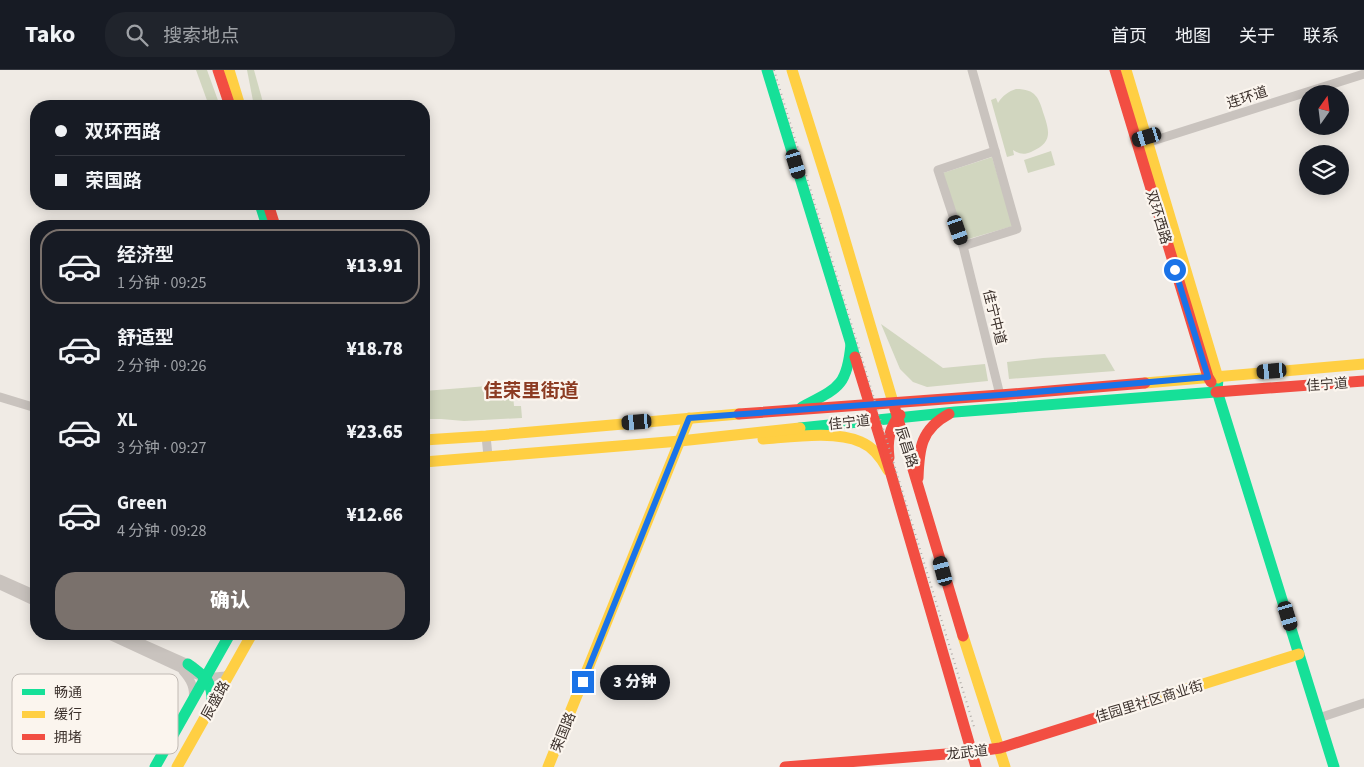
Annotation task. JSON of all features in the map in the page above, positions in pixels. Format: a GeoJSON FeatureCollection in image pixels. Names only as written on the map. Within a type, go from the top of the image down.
{"type":"FeatureCollection","features":[{"type":"Feature","properties":{"kind":"main road"},"geometry":{"type":"LineString","coordinates":[[218,70],[228,100]]}},
{"type":"Feature","properties":{"kind":"main road"},"geometry":{"type":"LineString","coordinates":[[229,70],[238,100]]}},
{"type":"Feature","properties":{"kind":"main road","name":"辰昌路"},"geometry":{"type":"LineString","coordinates":[[767,70],[874,420],[976,767]]}},
{"type":"Feature","properties":{"kind":"main road","name":"辰昌路"},"geometry":{"type":"LineString","coordinates":[[792,70],[836,210],[948,589],[1005,767]]}},
{"type":"Feature","properties":{"kind":"main road"},"geometry":{"type":"LineString","coordinates":[[1115,70],[1142,141],[1217,391],[1334,767]]}},
{"type":"Feature","properties":{"kind":"main road"},"geometry":{"type":"LineString","coordinates":[[1126,70],[1142,141]]}},
{"type":"Feature","properties":{"kind":"main road"},"geometry":{"type":"LineString","coordinates":[[798,409],[837,387],[846,373],[851,344]]}},
{"type":"Feature","properties":{"kind":"main road","name":"佳宁道"},"geometry":{"type":"LineString","coordinates":[[430,440],[798,409],[1000,395],[1364,364]]}},
{"type":"Feature","properties":{"kind":"main road","name":"佳宁道"},"geometry":{"type":"LineString","coordinates":[[430,461],[680,441],[955,412],[1364,381]]}},
{"type":"Feature","properties":{"kind":"main road"},"geometry":{"type":"LineString","coordinates":[[890,474],[888,436],[892,425],[906,410],[914,406],[943,399]]}},
{"type":"Feature","properties":{"kind":"main road"},"geometry":{"type":"LineString","coordinates":[[918,483],[919,455],[924,437],[931,426],[941,418],[955,412]]}},
{"type":"Feature","properties":{"kind":"main road","name":"荣国路"},"geometry":{"type":"LineString","coordinates":[[548,767],[689,418]]}},
{"type":"Feature","properties":{"kind":"main road"},"geometry":{"type":"LineString","coordinates":[[721,436],[755,439],[828,436],[853,438],[861,441],[875,452],[890,474]]}},
{"type":"Feature","properties":{"kind":"main road","name":"辰盛路"},"geometry":{"type":"LineString","coordinates":[[178,727],[227,640]]}},
{"type":"Feature","properties":{"kind":"main road","name":"辰盛路"},"geometry":{"type":"LineString","coordinates":[[177,767],[249,640]]}},
{"type":"Feature","properties":{"kind":"main road","name":"佳园里社区商业街"},"geometry":{"type":"LineString","coordinates":[[1000,748],[1299,654]]}},
{"type":"Feature","properties":{"kind":"main road"},"geometry":{"type":"LineString","coordinates":[[184,666],[208,674],[213,691],[212,705]]}},
{"type":"Feature","properties":{"kind":"main road","name":"龙武道"},"geometry":{"type":"LineString","coordinates":[[785,767],[972,752],[1000,748]]}},
{"type":"Feature","properties":{"kind":"main road","name":"辰盛路"},"geometry":{"type":"LineString","coordinates":[[156,767],[163,754]]}},
{"type":"Feature","properties":{"kind":"street"},"geometry":{"type":"LineString","coordinates":[[963,246],[1017,229],[972,70]]}},
{"type":"Feature","properties":{"kind":"street","name":"连环道"},"geometry":{"type":"LineString","coordinates":[[1142,141],[1362,70]]}},
{"type":"Feature","properties":{"kind":"street","name":"连环道"},"geometry":{"type":"LineString","coordinates":[[1142,141],[1364,74]]}},
{"type":"Feature","properties":{"kind":"street","name":"佳宁中道"},"geometry":{"type":"LineString","coordinates":[[995,151],[938,170],[963,246],[1000,395]]}},
{"type":"Feature","properties":{"kind":"street"},"geometry":{"type":"LineString","coordinates":[[0,397],[30,406]]}},
{"type":"Feature","properties":{"kind":"street"},"geometry":{"type":"LineString","coordinates":[[486,436],[488,456]]}},
{"type":"Feature","properties":{"kind":"street"},"geometry":{"type":"LineString","coordinates":[[0,578],[30,592]]}},
{"type":"Feature","properties":{"kind":"street"},"geometry":{"type":"LineString","coordinates":[[0,586],[30,599]]}},
{"type":"Feature","properties":{"kind":"street"},"geometry":{"type":"LineString","coordinates":[[121,640],[184,666]]}},
{"type":"Feature","properties":{"kind":"street"},"geometry":{"type":"LineString","coordinates":[[133,640],[184,666],[191,681],[193,690],[192,702]]}},
{"type":"Feature","properties":{"kind":"street"},"geometry":{"type":"LineString","coordinates":[[208,674],[225,676],[230,673]]}},
{"type":"Feature","properties":{"kind":"street"},"geometry":{"type":"LineString","coordinates":[[1319,718],[1364,704]]}},
{"type":"Feature","properties":{"kind":"green space"},"geometry":{"type":"Polygon","coordinates":[[[196,70],[207,70],[218,100],[207,100],[196,70]]]}},
{"type":"Feature","properties":{"kind":"green space"},"geometry":{"type":"Polygon","coordinates":[[[247,70],[254,70],[262,100],[253,100],[247,70]]]}},
{"type":"Feature","properties":{"kind":"green space"},"geometry":{"type":"Polygon","coordinates":[[[1016,89],[1028,91],[1038,99],[1046,121],[1048,137],[1038,149],[1026,154],[1013,150],[1014,155],[1007,157],[991,100],[996,98],[998,103],[1006,94],[1016,89]]]}},
{"type":"Feature","properties":{"kind":"green space"},"geometry":{"type":"Polygon","coordinates":[[[1051,151],[1055,165],[1028,173],[1024,160],[1051,151]]]}},
{"type":"Feature","properties":{"kind":"green space"},"geometry":{"type":"Polygon","coordinates":[[[992,157],[1013,226],[965,240],[943,173],[992,157]]]}},
{"type":"Feature","properties":{"kind":"green space"},"geometry":{"type":"Polygon","coordinates":[[[881,324],[943,368],[985,364],[988,381],[927,387],[913,382],[900,369],[881,324]]]}},
{"type":"Feature","properties":{"kind":"green space"},"geometry":{"type":"Polygon","coordinates":[[[1105,354],[1115,371],[1009,379],[1007,362],[1105,354]]]}},
{"type":"Feature","properties":{"kind":"green space"},"geometry":{"type":"Polygon","coordinates":[[[512,384],[514,406],[521,406],[522,418],[464,421],[430,419],[430,391],[512,384]]]}},
{"type":"Feature","properties":{"kind":"railway"},"geometry":{"type":"LineString","coordinates":[[774,70],[975,730]]}},
{"type":"Feature","properties":{"kind":"traffic: fast"},"geometry":{"type":"LineString","coordinates":[[767,70],[855,357]]}},
{"type":"Feature","properties":{"kind":"traffic: fast"},"geometry":{"type":"LineString","coordinates":[[262,210],[265,220]]}},
{"type":"Feature","properties":{"kind":"traffic: fast"},"geometry":{"type":"LineString","coordinates":[[802,407],[839,384],[847,369],[851,344]]}},
{"type":"Feature","properties":{"kind":"traffic: fast"},"geometry":{"type":"LineString","coordinates":[[1218,378],[1217,391],[1334,767]]}},
{"type":"Feature","properties":{"kind":"traffic: fast"},"geometry":{"type":"LineString","coordinates":[[800,428],[955,412],[1216,392]]}},
{"type":"Feature","properties":{"kind":"traffic: fast"},"geometry":{"type":"LineString","coordinates":[[178,726],[227,640]]}},
{"type":"Feature","properties":{"kind":"traffic: fast"},"geometry":{"type":"LineString","coordinates":[[188,664],[207,680],[211,690],[212,704]]}},
{"type":"Feature","properties":{"kind":"traffic: fast"},"geometry":{"type":"LineString","coordinates":[[155,767],[162,754]]}},
{"type":"Feature","properties":{"kind":"traffic: slow"},"geometry":{"type":"LineString","coordinates":[[229,70],[238,100]]}},
{"type":"Feature","properties":{"kind":"traffic: slow"},"geometry":{"type":"LineString","coordinates":[[792,70],[895,409]]}},
{"type":"Feature","properties":{"kind":"traffic: slow"},"geometry":{"type":"LineString","coordinates":[[1126,70],[1218,378]]}},
{"type":"Feature","properties":{"kind":"traffic: slow"},"geometry":{"type":"LineString","coordinates":[[1145,383],[1364,364]]}},
{"type":"Feature","properties":{"kind":"traffic: slow"},"geometry":{"type":"LineString","coordinates":[[430,440],[739,414]]}},
{"type":"Feature","properties":{"kind":"traffic: slow"},"geometry":{"type":"LineString","coordinates":[[548,767],[689,418]]}},
{"type":"Feature","properties":{"kind":"traffic: slow"},"geometry":{"type":"LineString","coordinates":[[430,462],[680,441],[800,428]]}},
{"type":"Feature","properties":{"kind":"traffic: slow"},"geometry":{"type":"LineString","coordinates":[[763,439],[813,435],[851,438],[873,450],[888,470]]}},
{"type":"Feature","properties":{"kind":"traffic: slow"},"geometry":{"type":"LineString","coordinates":[[963,636],[1005,767]]}},
{"type":"Feature","properties":{"kind":"traffic: slow"},"geometry":{"type":"LineString","coordinates":[[177,767],[249,640]]}},
{"type":"Feature","properties":{"kind":"traffic: slow"},"geometry":{"type":"LineString","coordinates":[[1152,700],[1299,654]]}},
{"type":"Feature","properties":{"kind":"traffic: jam"},"geometry":{"type":"LineString","coordinates":[[218,70],[228,100]]}},
{"type":"Feature","properties":{"kind":"traffic: jam"},"geometry":{"type":"LineString","coordinates":[[1115,70],[1211,382]]}},
{"type":"Feature","properties":{"kind":"traffic: jam"},"geometry":{"type":"LineString","coordinates":[[270,210],[273,220]]}},
{"type":"Feature","properties":{"kind":"traffic: jam"},"geometry":{"type":"LineString","coordinates":[[855,357],[976,767]]}},
{"type":"Feature","properties":{"kind":"traffic: jam"},"geometry":{"type":"LineString","coordinates":[[1216,392],[1364,381]]}},
{"type":"Feature","properties":{"kind":"traffic: jam"},"geometry":{"type":"LineString","coordinates":[[739,414],[1145,383]]}},
{"type":"Feature","properties":{"kind":"traffic: jam"},"geometry":{"type":"LineString","coordinates":[[895,409],[963,636]]}},
{"type":"Feature","properties":{"kind":"traffic: jam"},"geometry":{"type":"LineString","coordinates":[[918,478],[919,457],[923,440],[932,426],[949,414]]}},
{"type":"Feature","properties":{"kind":"traffic: jam"},"geometry":{"type":"LineString","coordinates":[[889,458],[888,446],[890,435],[893,425],[900,415]]}},
{"type":"Feature","properties":{"kind":"traffic: jam"},"geometry":{"type":"LineString","coordinates":[[785,767],[1000,748],[1152,700]]}},
{"type":"Feature","properties":{"kind":"district","name":"佳荣里街道"},"geometry":{"type":"Point","coordinates":[531,390]}},
{"type":"Feature","properties":{"kind":"route"},"geometry":{"type":"LineString","coordinates":[[583,682],[689,418],[1000,395],[1208,377],[1175,270]]}}]}
